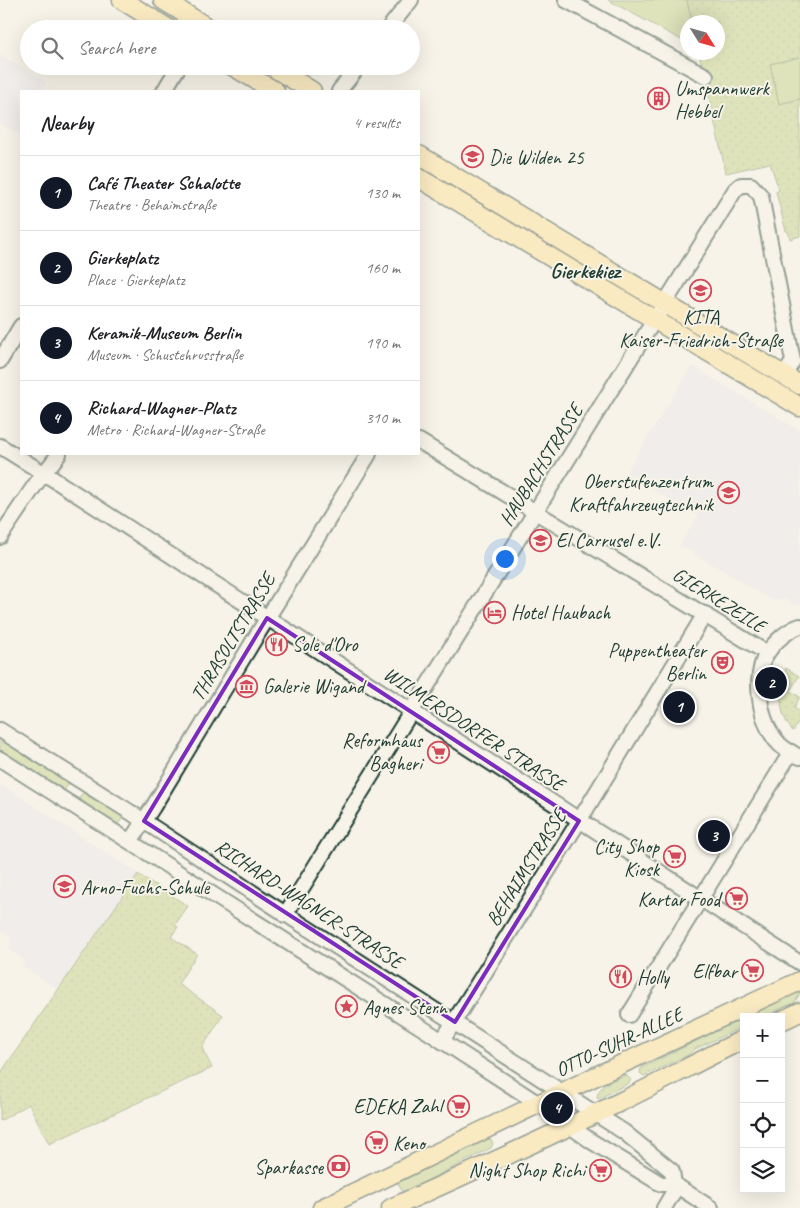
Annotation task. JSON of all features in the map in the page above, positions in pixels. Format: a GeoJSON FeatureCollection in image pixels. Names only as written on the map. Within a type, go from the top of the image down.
{"type":"FeatureCollection","features":[{"type":"Feature","properties":{"kind":"main road"},"geometry":{"type":"LineString","coordinates":[[122,0],[154,20]]}},
{"type":"Feature","properties":{"kind":"main road"},"geometry":{"type":"LineString","coordinates":[[163,0],[195,20]]}},
{"type":"Feature","properties":{"kind":"main road"},"geometry":{"type":"LineString","coordinates":[[247,75],[273,90]]}},
{"type":"Feature","properties":{"kind":"main road"},"geometry":{"type":"LineString","coordinates":[[286,75],[310,90]]}},
{"type":"Feature","properties":{"kind":"main road"},"geometry":{"type":"LineString","coordinates":[[420,156],[800,385]]}},
{"type":"Feature","properties":{"kind":"main road"},"geometry":{"type":"LineString","coordinates":[[420,179],[800,407]]}},
{"type":"Feature","properties":{"kind":"main road","name":"OTTO-SUHR-ALLEE"},"geometry":{"type":"LineString","coordinates":[[322,1208],[800,980]]}},
{"type":"Feature","properties":{"kind":"main road"},"geometry":{"type":"LineString","coordinates":[[785,1019],[800,1012]]}},
{"type":"Feature","properties":{"kind":"main road"},"geometry":{"type":"LineString","coordinates":[[391,1208],[571,1126],[686,1070],[740,1041]]}},
{"type":"Feature","properties":{"kind":"street"},"geometry":{"type":"LineString","coordinates":[[395,20],[410,0]]}},
{"type":"Feature","properties":{"kind":"street"},"geometry":{"type":"LineString","coordinates":[[566,0],[706,76]]}},
{"type":"Feature","properties":{"kind":"street"},"geometry":{"type":"LineString","coordinates":[[165,90],[174,75]]}},
{"type":"Feature","properties":{"kind":"street"},"geometry":{"type":"LineString","coordinates":[[340,90],[351,75]]}},
{"type":"Feature","properties":{"kind":"street","name":"HAUBACHSTRASSE"},"geometry":{"type":"LineString","coordinates":[[286,914],[664,302],[735,190],[740,186],[751,186],[761,196],[793,362],[784,376]]}},
{"type":"Feature","properties":{"kind":"street"},"geometry":{"type":"LineString","coordinates":[[0,361],[20,328]]}},
{"type":"Feature","properties":{"kind":"street","name":"GIERKEZEILE"},"geometry":{"type":"LineString","coordinates":[[420,442],[767,653]]}},
{"type":"Feature","properties":{"kind":"street","name":"WILMERSDORFER STRASSE"},"geometry":{"type":"LineString","coordinates":[[0,446],[800,963]]}},
{"type":"Feature","properties":{"kind":"street"},"geometry":{"type":"LineString","coordinates":[[0,537],[43,473],[58,455]]}},
{"type":"Feature","properties":{"kind":"street","name":"THRASOLTSTRASSE"},"geometry":{"type":"LineString","coordinates":[[131,840],[368,455]]}},
{"type":"Feature","properties":{"kind":"street","name":"BEHAIMSTRASSE"},"geometry":{"type":"LineString","coordinates":[[442,1041],[705,614]]}},
{"type":"Feature","properties":{"kind":"street"},"geometry":{"type":"LineString","coordinates":[[629,1015],[795,755],[780,744],[772,734],[761,702],[759,684],[762,663],[767,653],[780,638],[800,626]]}},
{"type":"Feature","properties":{"kind":"street","name":"RICHARD-WAGNER-STRASSE"},"geometry":{"type":"LineString","coordinates":[[0,730],[624,1132],[672,1171],[676,1185]]}},
{"type":"Feature","properties":{"kind":"street"},"geometry":{"type":"LineString","coordinates":[[0,759],[131,840],[442,1041],[591,1141],[661,1184],[676,1185],[711,1208]]}},
{"type":"Feature","properties":{"kind":"street"},"geometry":{"type":"LineString","coordinates":[[664,1208],[676,1185]]}},
{"type":"Feature","properties":{"kind":"highlighted area"},"geometry":{"type":"Polygon","coordinates":[[[267,618],[579,821],[455,1022],[144,821],[267,618]]]}},
{"type":"Feature","properties":{"kind":"shaded area"},"geometry":{"type":"Polygon","coordinates":[[[0,55],[20,67],[20,75],[34,75],[46,82],[42,90],[20,90],[20,134],[0,123],[0,55]]]}},
{"type":"Feature","properties":{"kind":"shaded area","name":"Oberstufenzentrum Kraftfahrzeugtechnik"},"geometry":{"type":"Polygon","coordinates":[[[692,366],[800,431],[800,605],[793,605],[785,598],[774,601],[680,545],[698,516],[626,473],[692,366]]]}},
{"type":"Feature","properties":{"kind":"shaded area","name":"Arno-Fuchs-Schule"},"geometry":{"type":"Polygon","coordinates":[[[0,784],[138,874],[57,989],[22,966],[25,961],[9,949],[12,938],[0,930],[0,784]]]}},
{"type":"Feature","properties":{"kind":"green space"},"geometry":{"type":"Polygon","coordinates":[[[608,0],[687,0],[690,15],[680,15],[680,39],[608,0]]]}},
{"type":"Feature","properties":{"kind":"green space"},"geometry":{"type":"Polygon","coordinates":[[[687,0],[800,0],[800,57],[770,64],[779,104],[800,99],[800,236],[790,239],[788,231],[786,231],[776,192],[779,190],[770,163],[726,173],[701,60],[725,60],[725,15],[690,15],[687,0]]]}},
{"type":"Feature","properties":{"kind":"green space"},"geometry":{"type":"Polygon","coordinates":[[[800,57],[800,99],[779,104],[770,64],[800,57]]]}},
{"type":"Feature","properties":{"kind":"green space"},"geometry":{"type":"Polygon","coordinates":[[[497,210],[648,302],[647,304],[495,213],[497,210]]]}},
{"type":"Feature","properties":{"kind":"green space"},"geometry":{"type":"Polygon","coordinates":[[[786,668],[799,676],[790,691],[800,697],[794,708],[800,712],[800,720],[793,731],[784,717],[781,701],[786,668]]]}},
{"type":"Feature","properties":{"kind":"green space"},"geometry":{"type":"Polygon","coordinates":[[[0,738],[69,783],[64,791],[0,750],[0,738]]]}},
{"type":"Feature","properties":{"kind":"green space"},"geometry":{"type":"Polygon","coordinates":[[[83,793],[123,817],[117,826],[80,802],[79,797],[83,793]]]}},
{"type":"Feature","properties":{"kind":"green space"},"geometry":{"type":"Polygon","coordinates":[[[138,874],[188,906],[175,925],[178,927],[171,937],[197,954],[178,984],[223,1015],[202,1048],[212,1068],[49,1144],[29,1104],[0,1121],[0,1074],[138,874]]]}},
{"type":"Feature","properties":{"kind":"green space"},"geometry":{"type":"Polygon","coordinates":[[[799,990],[800,993],[795,1002],[772,1013],[751,1013],[799,990]]]}},
{"type":"Feature","properties":{"kind":"green space"},"geometry":{"type":"Polygon","coordinates":[[[740,1019],[740,1028],[644,1076],[640,1073],[641,1068],[740,1019]]]}},
{"type":"Feature","properties":{"kind":"green space"},"geometry":{"type":"Polygon","coordinates":[[[626,1075],[631,1080],[629,1083],[597,1098],[600,1089],[626,1075]]]}},
{"type":"Feature","properties":{"kind":"green space"},"geometry":{"type":"Polygon","coordinates":[[[486,1138],[490,1139],[493,1143],[491,1148],[403,1193],[398,1183],[486,1138]]]}},
{"type":"Feature","properties":{"kind":"place","name":"Umspannwerk Hebbel"},"geometry":{"type":"Point","coordinates":[659,99]}},
{"type":"Feature","properties":{"kind":"place","name":"Die Wilden 25"},"geometry":{"type":"Point","coordinates":[473,157]}},
{"type":"Feature","properties":{"kind":"place","name":"KITA Kaiser-Friedrich-Straße"},"geometry":{"type":"Point","coordinates":[701,291]}},
{"type":"Feature","properties":{"kind":"place","name":"Oberstufenzentrum Kraftfahrzeugtechnik"},"geometry":{"type":"Point","coordinates":[729,492]}},
{"type":"Feature","properties":{"kind":"place","name":"El Carrusel e.V."},"geometry":{"type":"Point","coordinates":[540,540]}},
{"type":"Feature","properties":{"kind":"place","name":"Hotel Haubach"},"geometry":{"type":"Point","coordinates":[495,612]}},
{"type":"Feature","properties":{"kind":"place","name":"Sole d'Oro"},"geometry":{"type":"Point","coordinates":[276,644]}},
{"type":"Feature","properties":{"kind":"place","name":"Puppentheater Berlin"},"geometry":{"type":"Point","coordinates":[722,662]}},
{"type":"Feature","properties":{"kind":"place","name":"Gierkeplatz"},"geometry":{"type":"Point","coordinates":[771,683]}},
{"type":"Feature","properties":{"kind":"place","name":"Galerie Wigand"},"geometry":{"type":"Point","coordinates":[247,686]}},
{"type":"Feature","properties":{"kind":"place","name":"Café Theater Schalotte"},"geometry":{"type":"Point","coordinates":[679,707]}},
{"type":"Feature","properties":{"kind":"place","name":"Reformhaus Bagheri"},"geometry":{"type":"Point","coordinates":[438,752]}},
{"type":"Feature","properties":{"kind":"place","name":"Keramik-Museum Berlin"},"geometry":{"type":"Point","coordinates":[714,836]}},
{"type":"Feature","properties":{"kind":"place","name":"City Shop Kiosk"},"geometry":{"type":"Point","coordinates":[675,857]}},
{"type":"Feature","properties":{"kind":"place","name":"Arno-Fuchs-Schule"},"geometry":{"type":"Point","coordinates":[65,887]}},
{"type":"Feature","properties":{"kind":"place","name":"Kartar Food"},"geometry":{"type":"Point","coordinates":[736,899]}},
{"type":"Feature","properties":{"kind":"place","name":"Elfbar"},"geometry":{"type":"Point","coordinates":[753,971]}},
{"type":"Feature","properties":{"kind":"place","name":"Holly"},"geometry":{"type":"Point","coordinates":[621,977]}},
{"type":"Feature","properties":{"kind":"place","name":"Agnes Stern"},"geometry":{"type":"Point","coordinates":[347,1007]}},
{"type":"Feature","properties":{"kind":"place","name":"EDEKA Zahl"},"geometry":{"type":"Point","coordinates":[458,1106]}},
{"type":"Feature","properties":{"kind":"place","name":"Richard-Wagner-Platz"},"geometry":{"type":"Point","coordinates":[557,1108]}},
{"type":"Feature","properties":{"kind":"place","name":"Keno"},"geometry":{"type":"Point","coordinates":[377,1143]}},
{"type":"Feature","properties":{"kind":"place","name":"Sparkasse"},"geometry":{"type":"Point","coordinates":[339,1167]}},
{"type":"Feature","properties":{"kind":"place","name":"Night Shop Richi"},"geometry":{"type":"Point","coordinates":[601,1170]}},
{"type":"Feature","properties":{"kind":"district","name":"Gierkekiez"},"geometry":{"type":"Point","coordinates":[585,271]}}]}
